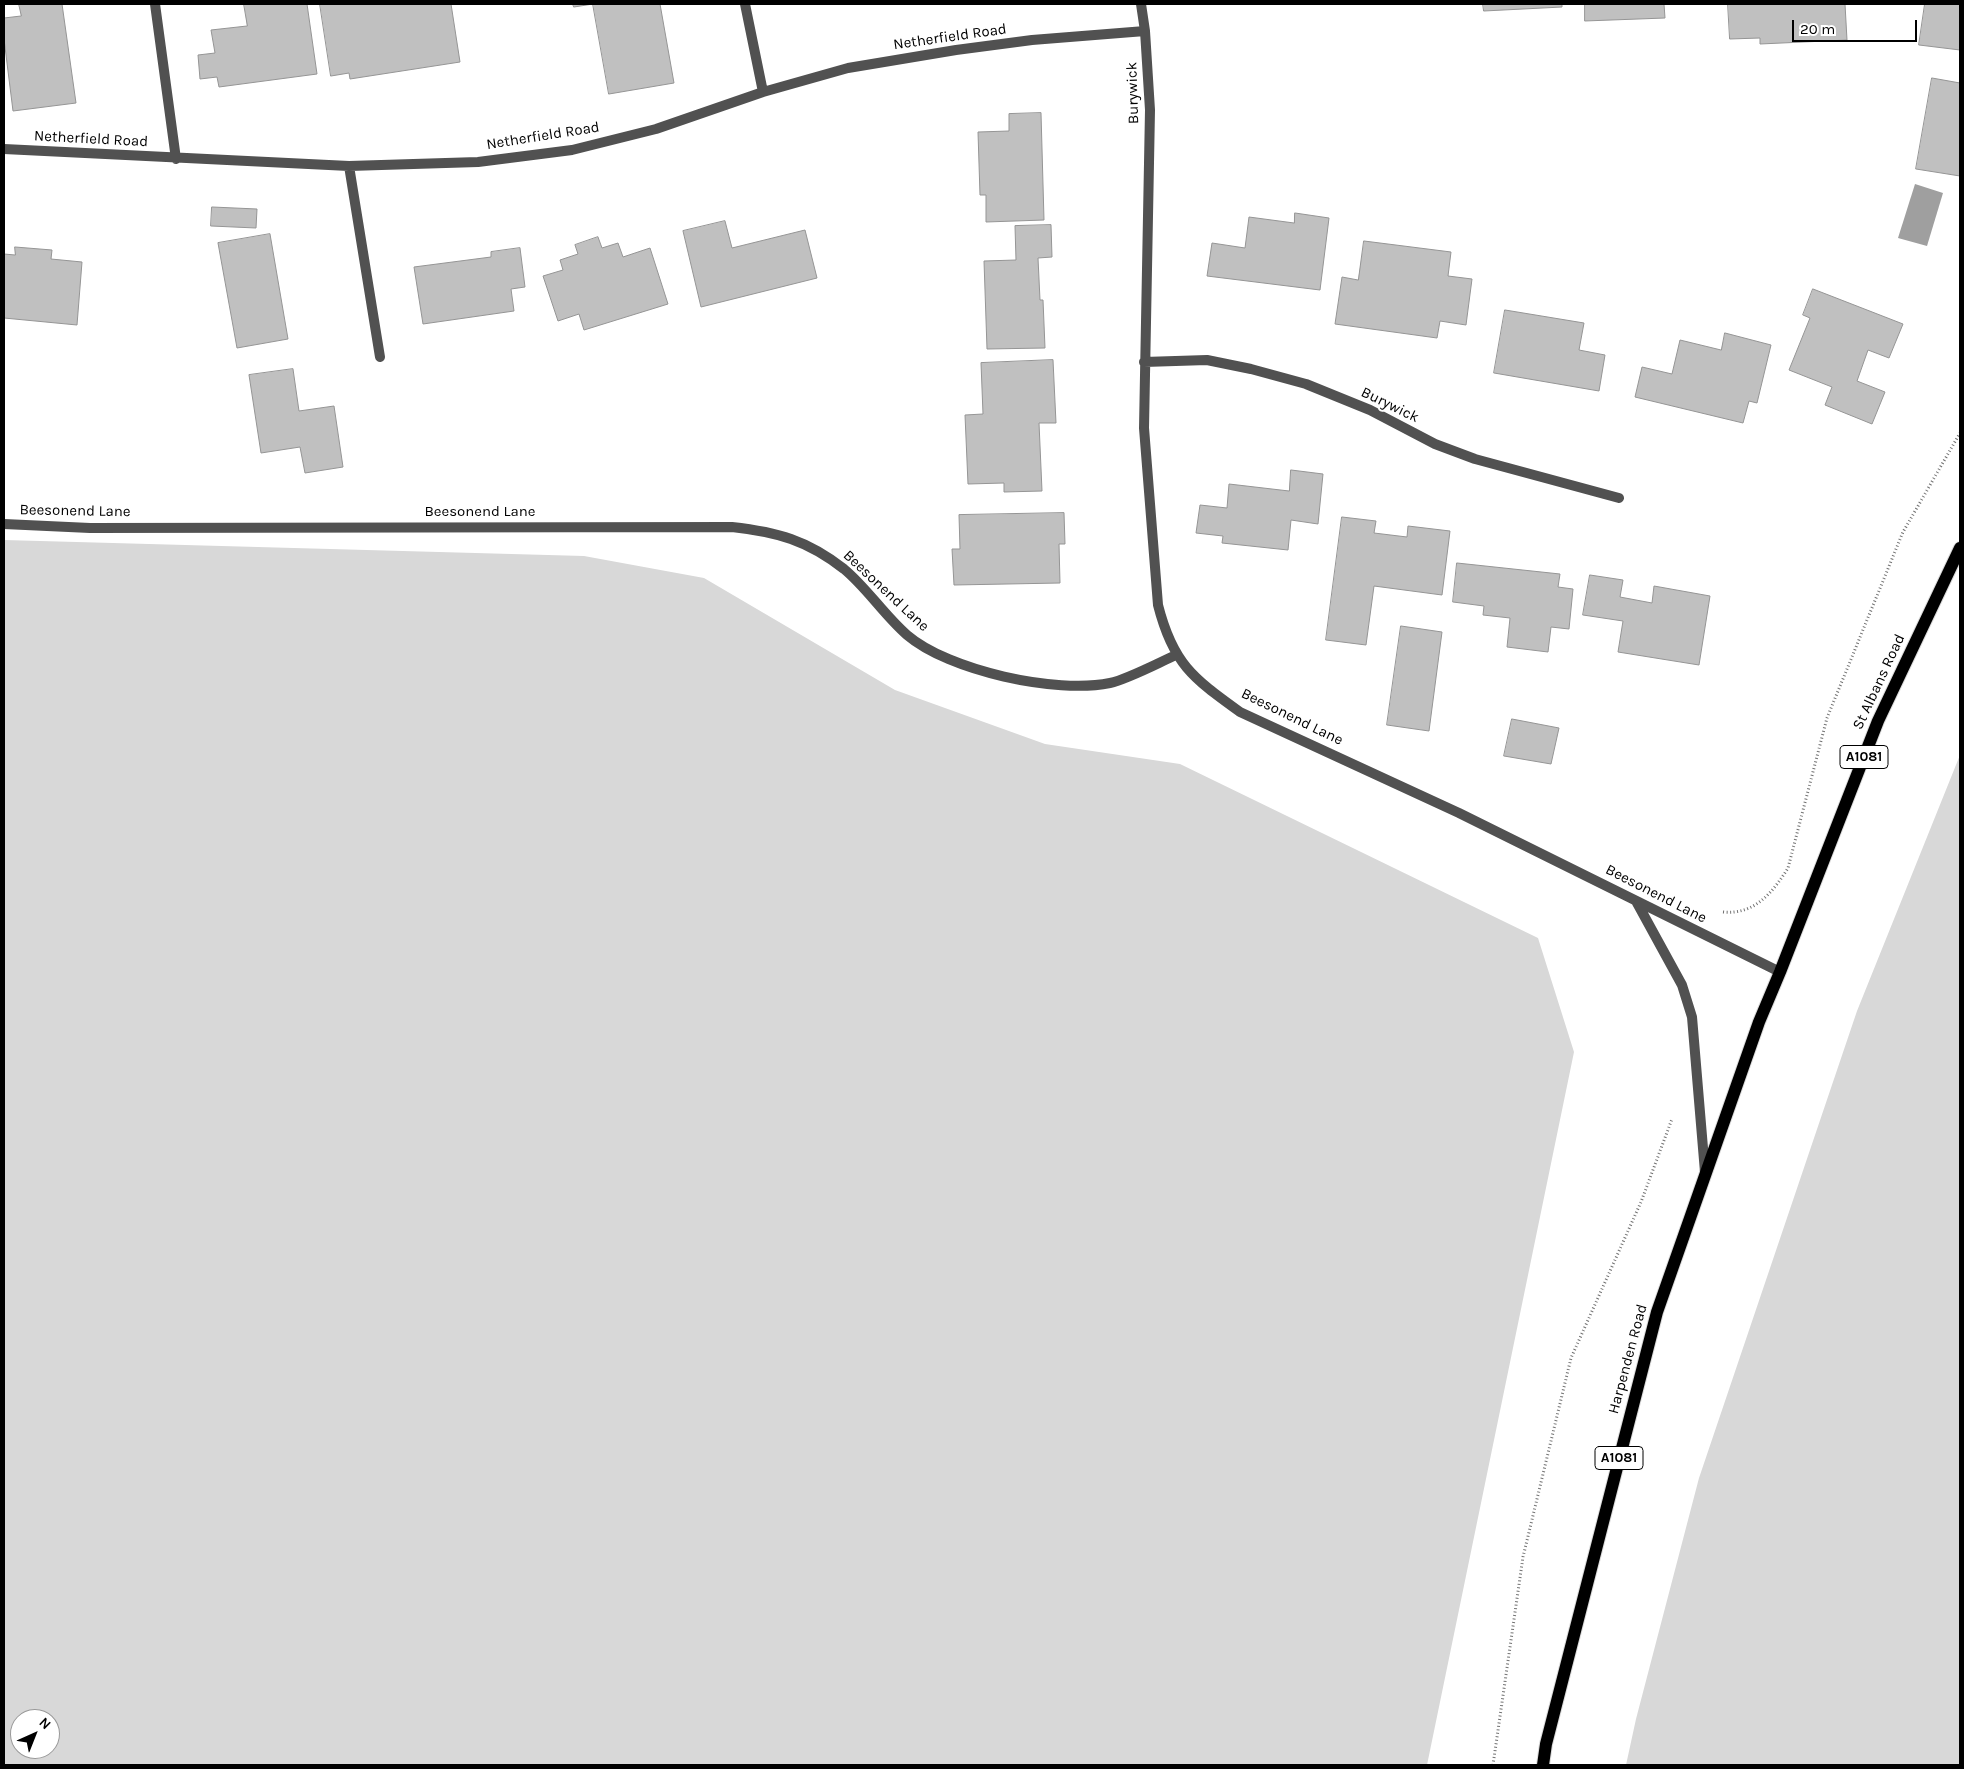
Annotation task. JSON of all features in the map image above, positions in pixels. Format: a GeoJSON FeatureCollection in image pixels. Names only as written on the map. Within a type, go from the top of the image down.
{"type":"FeatureCollection","features":[{"type":"Feature","properties":{"kind":"main road","name":"St Albans Road"},"geometry":{"type":"LineString","coordinates":[[1780,972],[1878,722],[1960,548]]}},
{"type":"Feature","properties":{"kind":"main road","name":"Harpenden Road"},"geometry":{"type":"LineString","coordinates":[[1543,1765],[1549,1734],[1657,1312],[1759,1022],[1780,972]]}},
{"type":"Feature","properties":{"kind":"street"},"geometry":{"type":"LineString","coordinates":[[155,4],[176,158]]}},
{"type":"Feature","properties":{"kind":"street"},"geometry":{"type":"LineString","coordinates":[[745,4],[764,92]]}},
{"type":"Feature","properties":{"kind":"street","name":"Burywick"},"geometry":{"type":"LineString","coordinates":[[1141,4],[1145,31],[1150,110],[1144,428],[1158,605],[1165,631],[1176,655]]}},
{"type":"Feature","properties":{"kind":"street","name":"Netherfield Road"},"geometry":{"type":"LineString","coordinates":[[4,149],[349,166],[478,162],[572,150],[656,129],[764,92],[848,68],[956,50],[1032,40],[1145,31]]}},
{"type":"Feature","properties":{"kind":"street"},"geometry":{"type":"LineString","coordinates":[[349,166],[380,357]]}},
{"type":"Feature","properties":{"kind":"street","name":"Burywick"},"geometry":{"type":"LineString","coordinates":[[1144,362],[1207,360],[1251,369],[1297,382],[1370,410],[1435,444],[1475,459],[1619,498]]}},
{"type":"Feature","properties":{"kind":"street","name":"Beesonend Lane"},"geometry":{"type":"LineString","coordinates":[[4,524],[90,528],[732,527],[767,531],[806,544],[844,570],[908,635],[938,655],[983,671],[1051,685],[1080,686],[1111,682],[1176,655],[1192,675],[1240,712],[1459,813],[1780,972]]}},
{"type":"Feature","properties":{"kind":"street"},"geometry":{"type":"LineString","coordinates":[[1635,900],[1682,984],[1692,1017],[1705,1176]]}},
{"type":"Feature","properties":{"kind":"path"},"geometry":{"type":"LineString","coordinates":[[1716,911],[1730,913],[1748,910],[1766,898],[1788,868],[1827,718],[1903,532],[1960,433]]}},
{"type":"Feature","properties":{"kind":"path"},"geometry":{"type":"LineString","coordinates":[[1493,1765],[1523,1557],[1571,1358],[1641,1202],[1674,1110]]}},
{"type":"Feature","properties":{"kind":"shaded area"},"geometry":{"type":"Polygon","coordinates":[[[1915,184],[1943,193],[1927,246],[1898,238],[1915,184]]]}},
{"type":"Feature","properties":{"kind":"shaded area"},"geometry":{"type":"Polygon","coordinates":[[[4,540],[584,556],[704,578],[895,690],[1045,744],[1180,764],[1538,938],[1574,1052],[1427,1765],[4,1765],[4,540]]]}},
{"type":"Feature","properties":{"kind":"shaded area"},"geometry":{"type":"Polygon","coordinates":[[[1960,755],[1960,1765],[1626,1765],[1636,1719],[1699,1478],[1857,1011],[1960,755]]]}},
{"type":"Feature","properties":{"kind":"building"},"geometry":{"type":"Polygon","coordinates":[[[19,4],[62,4],[76,103],[13,111],[4,39],[4,18],[21,16],[19,4]]]}},
{"type":"Feature","properties":{"kind":"building"},"geometry":{"type":"Polygon","coordinates":[[[244,4],[307,4],[317,74],[219,87],[217,77],[200,79],[198,55],[215,53],[211,30],[247,26],[244,4]]]}},
{"type":"Feature","properties":{"kind":"building"},"geometry":{"type":"Polygon","coordinates":[[[320,4],[451,4],[460,62],[350,79],[349,73],[331,76],[320,4]]]}},
{"type":"Feature","properties":{"kind":"building"},"geometry":{"type":"Polygon","coordinates":[[[573,4],[593,4],[574,7],[573,4]]]}},
{"type":"Feature","properties":{"kind":"building"},"geometry":{"type":"Polygon","coordinates":[[[593,4],[660,4],[674,83],[609,94],[593,4]]]}},
{"type":"Feature","properties":{"kind":"building"},"geometry":{"type":"Polygon","coordinates":[[[1483,4],[1562,4],[1562,7],[1484,11],[1483,4]]]}},
{"type":"Feature","properties":{"kind":"building"},"geometry":{"type":"Polygon","coordinates":[[[1585,4],[1664,4],[1665,18],[1585,21],[1585,4]]]}},
{"type":"Feature","properties":{"kind":"building"},"geometry":{"type":"Polygon","coordinates":[[[1728,4],[1845,4],[1847,40],[1760,44],[1760,38],[1730,39],[1728,4]]]}},
{"type":"Feature","properties":{"kind":"building"},"geometry":{"type":"Polygon","coordinates":[[[1925,4],[1960,4],[1960,50],[1919,45],[1925,4]]]}},
{"type":"Feature","properties":{"kind":"building"},"geometry":{"type":"Polygon","coordinates":[[[1932,78],[1960,83],[1960,176],[1916,169],[1932,78]]]}},
{"type":"Feature","properties":{"kind":"building"},"geometry":{"type":"Polygon","coordinates":[[[1041,113],[1044,220],[986,222],[986,195],[980,195],[978,132],[1009,131],[1009,114],[1041,113]]]}},
{"type":"Feature","properties":{"kind":"building"},"geometry":{"type":"Polygon","coordinates":[[[212,207],[257,209],[256,228],[211,226],[212,207]]]}},
{"type":"Feature","properties":{"kind":"building"},"geometry":{"type":"Polygon","coordinates":[[[1295,213],[1329,218],[1320,290],[1207,276],[1212,243],[1245,248],[1249,217],[1294,223],[1295,213]]]}},
{"type":"Feature","properties":{"kind":"building"},"geometry":{"type":"Polygon","coordinates":[[[725,221],[732,248],[805,230],[817,278],[701,307],[683,231],[725,221]]]}},
{"type":"Feature","properties":{"kind":"building"},"geometry":{"type":"Polygon","coordinates":[[[1051,225],[1052,257],[1038,258],[1040,300],[1043,300],[1045,348],[987,349],[984,261],[1016,260],[1015,226],[1051,225]]]}},
{"type":"Feature","properties":{"kind":"building"},"geometry":{"type":"Polygon","coordinates":[[[270,234],[288,339],[237,348],[218,243],[270,234]]]}},
{"type":"Feature","properties":{"kind":"building"},"geometry":{"type":"Polygon","coordinates":[[[598,237],[602,248],[618,243],[623,257],[650,248],[668,304],[584,330],[579,314],[558,321],[543,276],[563,270],[560,260],[578,254],[575,245],[598,237]]]}},
{"type":"Feature","properties":{"kind":"building"},"geometry":{"type":"Polygon","coordinates":[[[1364,241],[1451,252],[1448,276],[1472,279],[1466,325],[1440,321],[1437,338],[1335,324],[1342,277],[1358,280],[1364,241]]]}},
{"type":"Feature","properties":{"kind":"building"},"geometry":{"type":"Polygon","coordinates":[[[15,247],[52,250],[51,259],[82,262],[77,325],[4,318],[4,254],[15,255],[15,247]]]}},
{"type":"Feature","properties":{"kind":"building"},"geometry":{"type":"Polygon","coordinates":[[[520,248],[525,287],[511,289],[514,311],[423,324],[414,267],[491,257],[491,252],[520,248]]]}},
{"type":"Feature","properties":{"kind":"building"},"geometry":{"type":"Polygon","coordinates":[[[1813,289],[1903,324],[1889,358],[1868,350],[1857,381],[1885,392],[1872,424],[1825,405],[1832,387],[1789,370],[1810,318],[1803,315],[1813,289]]]}},
{"type":"Feature","properties":{"kind":"building"},"geometry":{"type":"Polygon","coordinates":[[[1505,310],[1584,323],[1579,350],[1605,355],[1599,391],[1494,373],[1505,310]]]}},
{"type":"Feature","properties":{"kind":"building"},"geometry":{"type":"Polygon","coordinates":[[[1725,333],[1771,345],[1757,403],[1749,401],[1743,423],[1635,397],[1642,367],[1672,374],[1680,340],[1721,350],[1725,333]]]}},
{"type":"Feature","properties":{"kind":"building"},"geometry":{"type":"Polygon","coordinates":[[[1053,360],[1056,423],[1039,423],[1042,491],[1004,492],[1004,483],[968,484],[965,415],[983,414],[981,363],[1053,360]]]}},
{"type":"Feature","properties":{"kind":"building"},"geometry":{"type":"Polygon","coordinates":[[[293,369],[299,411],[334,406],[343,467],[305,473],[300,447],[261,453],[249,375],[293,369]]]}},
{"type":"Feature","properties":{"kind":"building"},"geometry":{"type":"Polygon","coordinates":[[[1291,470],[1323,474],[1318,524],[1291,520],[1288,550],[1222,543],[1223,536],[1196,533],[1200,505],[1227,508],[1229,484],[1289,491],[1291,470]]]}},
{"type":"Feature","properties":{"kind":"building"},"geometry":{"type":"Polygon","coordinates":[[[1064,513],[1065,544],[1059,544],[1060,583],[954,585],[952,549],[960,549],[959,515],[1064,513]]]}},
{"type":"Feature","properties":{"kind":"building"},"geometry":{"type":"Polygon","coordinates":[[[1342,517],[1376,521],[1374,533],[1407,537],[1408,526],[1450,531],[1442,595],[1374,586],[1366,645],[1326,640],[1342,517]]]}},
{"type":"Feature","properties":{"kind":"building"},"geometry":{"type":"Polygon","coordinates":[[[1457,563],[1560,574],[1558,587],[1573,589],[1569,629],[1551,627],[1548,652],[1507,647],[1510,618],[1483,615],[1484,606],[1453,602],[1457,563]]]}},
{"type":"Feature","properties":{"kind":"building"},"geometry":{"type":"Polygon","coordinates":[[[1590,575],[1623,580],[1620,597],[1652,603],[1654,586],[1710,596],[1699,665],[1618,652],[1623,621],[1583,615],[1590,575]]]}},
{"type":"Feature","properties":{"kind":"building"},"geometry":{"type":"Polygon","coordinates":[[[1401,626],[1442,632],[1429,731],[1387,725],[1401,626]]]}},
{"type":"Feature","properties":{"kind":"building"},"geometry":{"type":"Polygon","coordinates":[[[1512,719],[1559,728],[1551,764],[1504,756],[1512,719]]]}}]}
